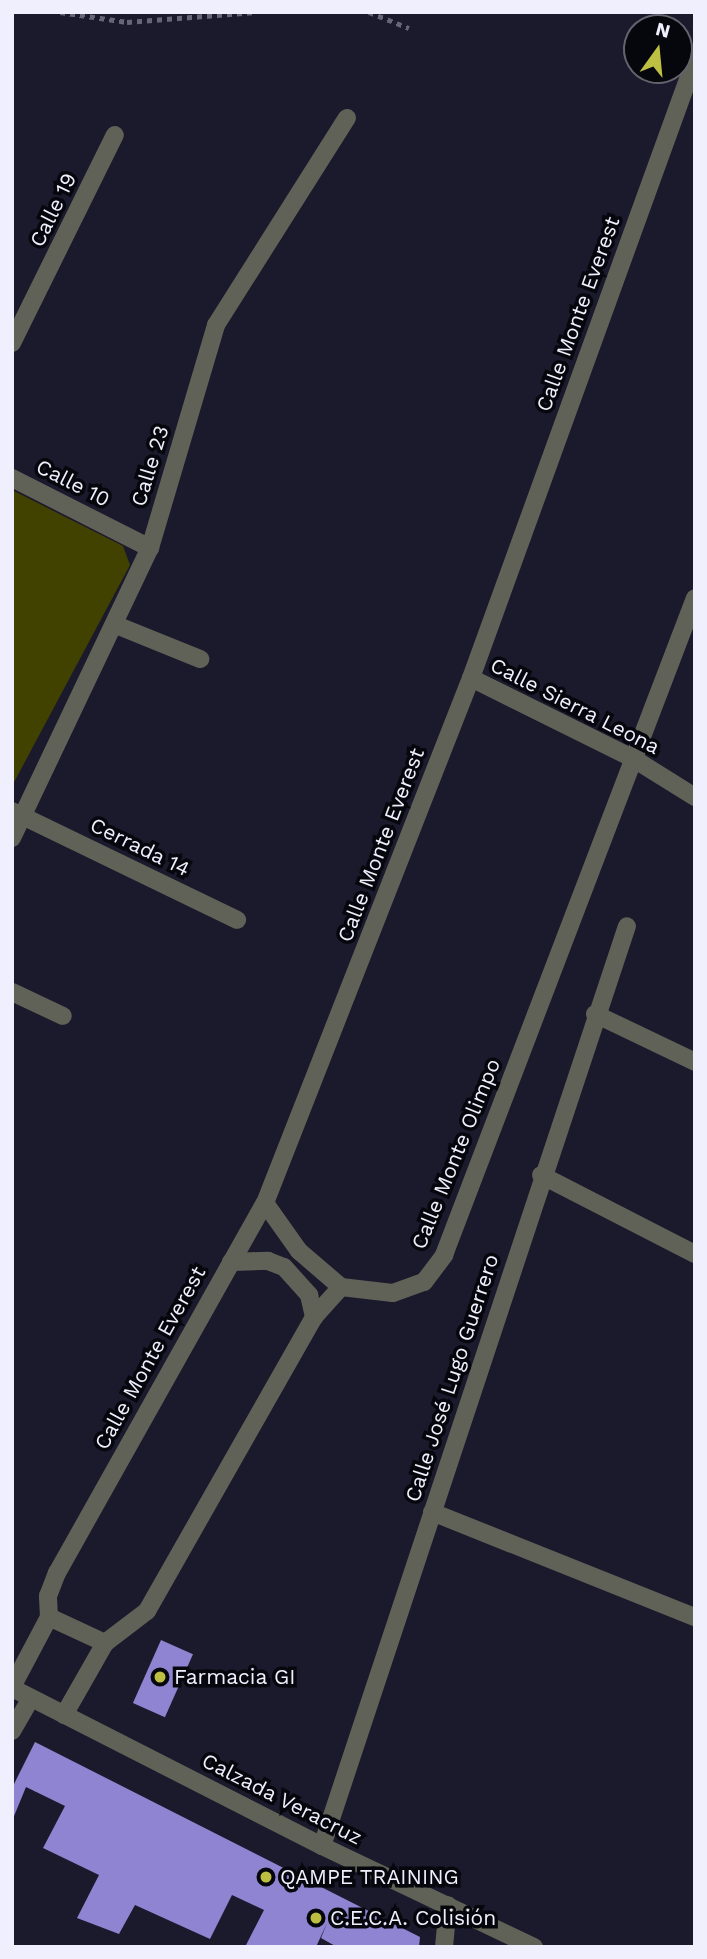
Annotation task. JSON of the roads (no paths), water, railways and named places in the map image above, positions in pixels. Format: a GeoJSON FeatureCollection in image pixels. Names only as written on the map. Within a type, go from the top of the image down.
{"type":"FeatureCollection","features":[{"type":"Feature","properties":{"kind":"street","name":"Calle Monte Everest"},"geometry":{"type":"LineString","coordinates":[[12,1688],[49,1617],[48,1596],[57,1573],[265,1203],[471,678],[695,60]]}},
{"type":"Feature","properties":{"kind":"street","name":"Calle 23"},"geometry":{"type":"LineString","coordinates":[[12,838],[17,813],[116,625],[150,548],[216,325],[347,118]]}},
{"type":"Feature","properties":{"kind":"street","name":"Calle 19"},"geometry":{"type":"LineString","coordinates":[[12,343],[115,135]]}},
{"type":"Feature","properties":{"kind":"street","name":"Calle 10"},"geometry":{"type":"LineString","coordinates":[[12,478],[150,548]]}},
{"type":"Feature","properties":{"kind":"street","name":"Calle Monte Olimpo"},"geometry":{"type":"LineString","coordinates":[[341,1287],[393,1293],[424,1282],[443,1255],[695,598]]}},
{"type":"Feature","properties":{"kind":"street"},"geometry":{"type":"LineString","coordinates":[[116,625],[200,659]]}},
{"type":"Feature","properties":{"kind":"street","name":"Calle Sierra Leona"},"geometry":{"type":"LineString","coordinates":[[471,678],[634,759],[695,797]]}},
{"type":"Feature","properties":{"kind":"street","name":"Cerrada 14"},"geometry":{"type":"LineString","coordinates":[[17,813],[237,920]]}},
{"type":"Feature","properties":{"kind":"street","name":"Calle José Lugo Guerrero"},"geometry":{"type":"LineString","coordinates":[[322,1846],[541,1175],[626,926]]}},
{"type":"Feature","properties":{"kind":"street"},"geometry":{"type":"LineString","coordinates":[[12,992],[63,1016]]}},
{"type":"Feature","properties":{"kind":"street"},"geometry":{"type":"LineString","coordinates":[[595,1014],[695,1062]]}},
{"type":"Feature","properties":{"kind":"street"},"geometry":{"type":"LineString","coordinates":[[541,1175],[695,1254]]}},
{"type":"Feature","properties":{"kind":"street"},"geometry":{"type":"LineString","coordinates":[[64,1715],[105,1643],[148,1611],[314,1317],[341,1287],[299,1251],[265,1203]]}},
{"type":"Feature","properties":{"kind":"street"},"geometry":{"type":"LineString","coordinates":[[231,1262],[268,1261],[284,1267],[309,1295],[314,1317]]}},
{"type":"Feature","properties":{"kind":"street"},"geometry":{"type":"LineString","coordinates":[[432,1512],[695,1617]]}},
{"type":"Feature","properties":{"kind":"street"},"geometry":{"type":"LineString","coordinates":[[49,1617],[105,1643]]}},
{"type":"Feature","properties":{"kind":"street","name":"Calzada Veracruz"},"geometry":{"type":"LineString","coordinates":[[12,1688],[322,1846],[534,1947]]}},
{"type":"Feature","properties":{"kind":"street"},"geometry":{"type":"LineString","coordinates":[[12,1731],[31,1698]]}},
{"type":"Feature","properties":{"kind":"street"},"geometry":{"type":"LineString","coordinates":[[444,1947],[448,1905]]}},
{"type":"Feature","properties":{"kind":"place","name":"Farmacia GI"},"geometry":{"type":"Point","coordinates":[160,1677]}},
{"type":"Feature","properties":{"kind":"place","name":"QAMPE TRAINING"},"geometry":{"type":"Point","coordinates":[266,1877]}},
{"type":"Feature","properties":{"kind":"place","name":"C.E.C.A. Colisión"},"geometry":{"type":"Point","coordinates":[316,1918]}}]}
